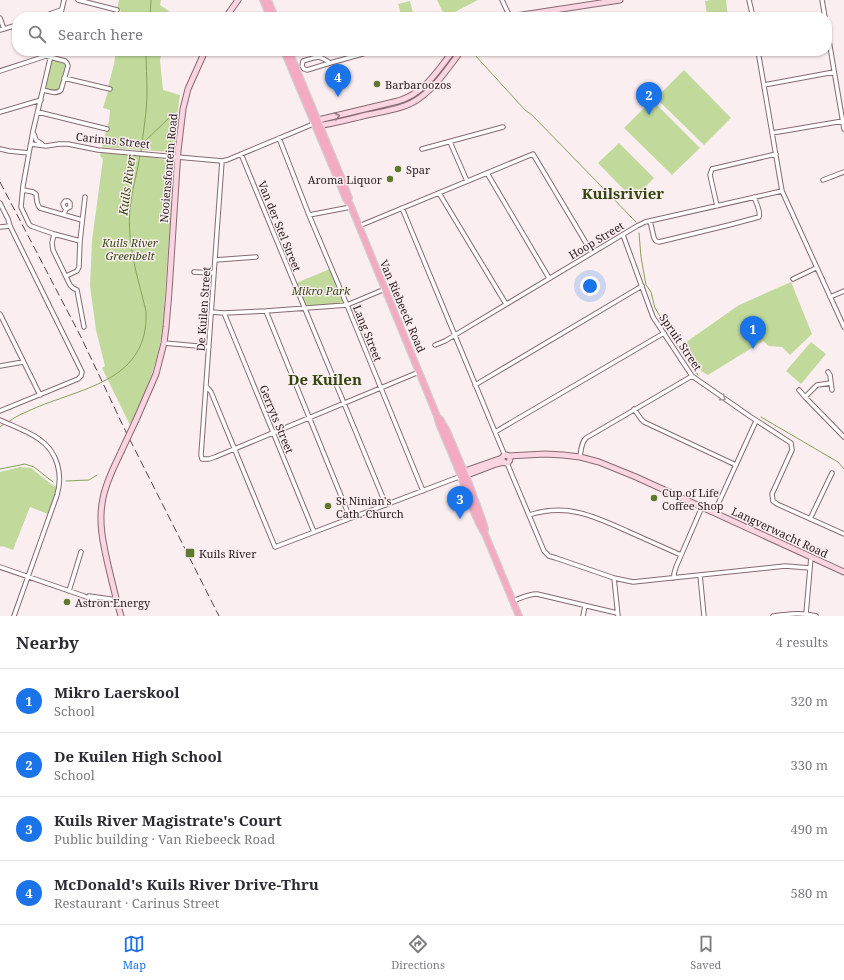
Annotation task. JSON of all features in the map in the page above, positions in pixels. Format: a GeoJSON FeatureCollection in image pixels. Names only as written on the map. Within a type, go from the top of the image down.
{"type":"FeatureCollection","features":[{"type":"Feature","properties":{"kind":"main road"},"geometry":{"type":"LineString","coordinates":[[263,0],[268,12]]}},
{"type":"Feature","properties":{"kind":"main road"},"geometry":{"type":"LineString","coordinates":[[268,0],[273,12]]}},
{"type":"Feature","properties":{"kind":"main road","name":"Van Riebeeck Road"},"geometry":{"type":"LineString","coordinates":[[286,56],[316,124],[342,177],[350,206],[437,416],[447,431],[461,475],[481,528],[485,534],[519,616]]}},
{"type":"Feature","properties":{"kind":"main road","name":"Van Riebeeck Road"},"geometry":{"type":"LineString","coordinates":[[291,56],[316,124]]}},
{"type":"Feature","properties":{"kind":"street"},"geometry":{"type":"LineString","coordinates":[[56,12],[62,10],[64,0]]}},
{"type":"Feature","properties":{"kind":"street"},"geometry":{"type":"LineString","coordinates":[[78,0],[117,10]]}},
{"type":"Feature","properties":{"kind":"street"},"geometry":{"type":"LineString","coordinates":[[227,12],[233,0]]}},
{"type":"Feature","properties":{"kind":"street"},"geometry":{"type":"LineString","coordinates":[[228,12],[238,0]]}},
{"type":"Feature","properties":{"kind":"street"},"geometry":{"type":"LineString","coordinates":[[502,0],[508,12]]}},
{"type":"Feature","properties":{"kind":"street"},"geometry":{"type":"LineString","coordinates":[[538,12],[593,2],[620,0]]}},
{"type":"Feature","properties":{"kind":"street"},"geometry":{"type":"LineString","coordinates":[[750,0],[752,12]]}},
{"type":"Feature","properties":{"kind":"street"},"geometry":{"type":"LineString","coordinates":[[822,0],[824,12]]}},
{"type":"Feature","properties":{"kind":"street"},"geometry":{"type":"LineString","coordinates":[[0,18],[2,30],[12,27]]}},
{"type":"Feature","properties":{"kind":"street"},"geometry":{"type":"LineString","coordinates":[[0,71],[46,56],[63,60],[67,63],[68,66],[59,92],[56,93],[43,90]]}},
{"type":"Feature","properties":{"kind":"street","name":"Nooiensfontein Road"},"geometry":{"type":"LineString","coordinates":[[198,69],[203,56]]}},
{"type":"Feature","properties":{"kind":"street","name":"Nooiensfontein Road"},"geometry":{"type":"LineString","coordinates":[[121,616],[101,531],[103,497],[107,484],[156,374],[164,343],[168,313],[181,127],[185,101],[190,84],[205,56]]}},
{"type":"Feature","properties":{"kind":"street"},"geometry":{"type":"LineString","coordinates":[[304,61],[302,66],[304,70],[307,70],[355,56]]}},
{"type":"Feature","properties":{"kind":"street","name":"Carinus Street"},"geometry":{"type":"LineString","coordinates":[[31,144],[46,146],[68,144],[90,149],[222,161],[227,160],[316,124],[410,97],[424,87],[449,56]]}},
{"type":"Feature","properties":{"kind":"street","name":"Carinus Street"},"geometry":{"type":"LineString","coordinates":[[316,124],[395,108],[412,103],[428,92],[457,56]]}},
{"type":"Feature","properties":{"kind":"street"},"geometry":{"type":"LineString","coordinates":[[759,56],[782,190],[844,327]]}},
{"type":"Feature","properties":{"kind":"street"},"geometry":{"type":"LineString","coordinates":[[831,56],[844,129]]}},
{"type":"Feature","properties":{"kind":"street"},"geometry":{"type":"LineString","coordinates":[[51,57],[33,131],[21,204],[22,210],[31,226],[80,241]]}},
{"type":"Feature","properties":{"kind":"street"},"geometry":{"type":"LineString","coordinates":[[292,59],[304,61],[320,57],[330,63]]}},
{"type":"Feature","properties":{"kind":"street"},"geometry":{"type":"LineString","coordinates":[[764,85],[834,72]]}},
{"type":"Feature","properties":{"kind":"street"},"geometry":{"type":"LineString","coordinates":[[64,78],[110,89]]}},
{"type":"Feature","properties":{"kind":"street"},"geometry":{"type":"LineString","coordinates":[[0,112],[41,100]]}},
{"type":"Feature","properties":{"kind":"street"},"geometry":{"type":"LineString","coordinates":[[38,112],[107,129]]}},
{"type":"Feature","properties":{"kind":"street"},"geometry":{"type":"LineString","coordinates":[[772,133],[843,121]]}},
{"type":"Feature","properties":{"kind":"street"},"geometry":{"type":"LineString","coordinates":[[422,150],[503,127]]}},
{"type":"Feature","properties":{"kind":"street"},"geometry":{"type":"LineString","coordinates":[[33,131],[38,142],[50,145]]}},
{"type":"Feature","properties":{"kind":"street","name":"Lang Street"},"geometry":{"type":"LineString","coordinates":[[279,138],[309,215],[348,305],[381,389],[424,491]]}},
{"type":"Feature","properties":{"kind":"street"},"geometry":{"type":"LineString","coordinates":[[450,142],[467,181]]}},
{"type":"Feature","properties":{"kind":"street"},"geometry":{"type":"LineString","coordinates":[[0,149],[29,153]]}},
{"type":"Feature","properties":{"kind":"street","name":"Van der Stel Street"},"geometry":{"type":"LineString","coordinates":[[241,154],[386,505]]}},
{"type":"Feature","properties":{"kind":"street"},"geometry":{"type":"LineString","coordinates":[[359,226],[531,154],[534,156],[592,253]]}},
{"type":"Feature","properties":{"kind":"street"},"geometry":{"type":"LineString","coordinates":[[717,206],[710,175],[712,169],[776,154]]}},
{"type":"Feature","properties":{"kind":"street","name":"De Kuilen Street"},"geometry":{"type":"LineString","coordinates":[[222,161],[201,455],[202,458],[209,459],[235,449]]}},
{"type":"Feature","properties":{"kind":"street"},"geometry":{"type":"LineString","coordinates":[[823,180],[844,172]]}},
{"type":"Feature","properties":{"kind":"street"},"geometry":{"type":"LineString","coordinates":[[487,173],[549,278]]}},
{"type":"Feature","properties":{"kind":"street"},"geometry":{"type":"LineString","coordinates":[[23,190],[36,194],[37,203],[40,208],[82,220]]}},
{"type":"Feature","properties":{"kind":"street","name":"Hoop Street"},"geometry":{"type":"LineString","coordinates":[[435,346],[637,226],[782,190]]}},
{"type":"Feature","properties":{"kind":"street"},"geometry":{"type":"LineString","coordinates":[[439,193],[506,304]]}},
{"type":"Feature","properties":{"kind":"street"},"geometry":{"type":"LineString","coordinates":[[66,276],[77,271],[78,269],[85,197]]}},
{"type":"Feature","properties":{"kind":"street"},"geometry":{"type":"LineString","coordinates":[[650,222],[654,238],[659,242],[758,217],[760,216],[754,197]]}},
{"type":"Feature","properties":{"kind":"street"},"geometry":{"type":"LineString","coordinates":[[0,203],[82,370],[82,374],[78,379],[0,412]]}},
{"type":"Feature","properties":{"kind":"street"},"geometry":{"type":"LineString","coordinates":[[309,215],[350,206]]}},
{"type":"Feature","properties":{"kind":"street"},"geometry":{"type":"LineString","coordinates":[[402,208],[546,554],[614,578],[633,582],[785,566],[810,568]]}},
{"type":"Feature","properties":{"kind":"street"},"geometry":{"type":"LineString","coordinates":[[64,214],[66,209]]}},
{"type":"Feature","properties":{"kind":"street"},"geometry":{"type":"LineString","coordinates":[[0,227],[10,226]]}},
{"type":"Feature","properties":{"kind":"street"},"geometry":{"type":"LineString","coordinates":[[54,234],[52,243],[53,250],[72,287],[78,290],[84,327]]}},
{"type":"Feature","properties":{"kind":"street","name":"Spruit Street"},"geometry":{"type":"LineString","coordinates":[[623,235],[653,317],[692,376],[756,421],[791,443],[792,450],[772,494],[772,499],[774,503],[810,519]]}},
{"type":"Feature","properties":{"kind":"street"},"geometry":{"type":"LineString","coordinates":[[215,260],[256,257]]}},
{"type":"Feature","properties":{"kind":"street"},"geometry":{"type":"LineString","coordinates":[[793,279],[816,268]]}},
{"type":"Feature","properties":{"kind":"street"},"geometry":{"type":"LineString","coordinates":[[194,272],[214,273]]}},
{"type":"Feature","properties":{"kind":"street"},"geometry":{"type":"LineString","coordinates":[[475,385],[642,286]]}},
{"type":"Feature","properties":{"kind":"street"},"geometry":{"type":"LineString","coordinates":[[212,312],[224,313],[305,309],[348,305],[385,289]]}},
{"type":"Feature","properties":{"kind":"street"},"geometry":{"type":"LineString","coordinates":[[830,297],[844,291]]}},
{"type":"Feature","properties":{"kind":"street"},"geometry":{"type":"LineString","coordinates":[[266,311],[308,418],[350,518]]}},
{"type":"Feature","properties":{"kind":"street","name":"Gerryts Street"},"geometry":{"type":"LineString","coordinates":[[224,313],[314,532]]}},
{"type":"Feature","properties":{"kind":"street"},"geometry":{"type":"LineString","coordinates":[[0,314],[2,323],[24,362],[40,395]]}},
{"type":"Feature","properties":{"kind":"street"},"geometry":{"type":"LineString","coordinates":[[495,432],[664,334]]}},
{"type":"Feature","properties":{"kind":"street"},"geometry":{"type":"LineString","coordinates":[[164,343],[209,347]]}},
{"type":"Feature","properties":{"kind":"street"},"geometry":{"type":"LineString","coordinates":[[0,366],[24,362]]}},
{"type":"Feature","properties":{"kind":"street"},"geometry":{"type":"LineString","coordinates":[[235,449],[419,372]]}},
{"type":"Feature","properties":{"kind":"street"},"geometry":{"type":"LineString","coordinates":[[828,372],[830,375],[832,390]]}},
{"type":"Feature","properties":{"kind":"street"},"geometry":{"type":"LineString","coordinates":[[580,457],[582,444],[586,438],[692,376]]}},
{"type":"Feature","properties":{"kind":"street"},"geometry":{"type":"LineString","coordinates":[[805,397],[817,386],[831,383]]}},
{"type":"Feature","properties":{"kind":"street"},"geometry":{"type":"LineString","coordinates":[[206,386],[211,392],[275,547],[424,491],[461,475]]}},
{"type":"Feature","properties":{"kind":"street"},"geometry":{"type":"LineString","coordinates":[[799,390],[844,437]]}},
{"type":"Feature","properties":{"kind":"street"},"geometry":{"type":"LineString","coordinates":[[634,409],[644,422],[736,465]]}},
{"type":"Feature","properties":{"kind":"street"},"geometry":{"type":"LineString","coordinates":[[0,420],[38,438],[46,445],[52,452],[60,476],[57,495],[14,616]]}},
{"type":"Feature","properties":{"kind":"street"},"geometry":{"type":"LineString","coordinates":[[714,513],[756,421]]}},
{"type":"Feature","properties":{"kind":"street","name":"Langverwacht Road"},"geometry":{"type":"LineString","coordinates":[[461,475],[506,459],[528,455],[545,454],[580,457],[623,471],[844,572]]}},
{"type":"Feature","properties":{"kind":"street"},"geometry":{"type":"LineString","coordinates":[[832,473],[810,519],[844,534]]}},
{"type":"Feature","properties":{"kind":"street"},"geometry":{"type":"LineString","coordinates":[[674,578],[681,555],[702,507]]}},
{"type":"Feature","properties":{"kind":"street"},"geometry":{"type":"LineString","coordinates":[[529,515],[543,511],[568,510],[581,512],[597,517],[681,555]]}},
{"type":"Feature","properties":{"kind":"street"},"geometry":{"type":"LineString","coordinates":[[69,591],[81,552]]}},
{"type":"Feature","properties":{"kind":"street"},"geometry":{"type":"LineString","coordinates":[[806,614],[811,557]]}},
{"type":"Feature","properties":{"kind":"street"},"geometry":{"type":"LineString","coordinates":[[0,567],[84,596],[117,602]]}},
{"type":"Feature","properties":{"kind":"street"},"geometry":{"type":"LineString","coordinates":[[700,575],[704,616]]}},
{"type":"Feature","properties":{"kind":"street"},"geometry":{"type":"LineString","coordinates":[[512,601],[524,596],[537,594],[618,614],[614,578]]}},
{"type":"Feature","properties":{"kind":"street"},"geometry":{"type":"LineString","coordinates":[[583,616],[586,606]]}},
{"type":"Feature","properties":{"kind":"street"},"geometry":{"type":"LineString","coordinates":[[773,616],[806,614],[816,616]]}},
{"type":"Feature","properties":{"kind":"green space"},"geometry":{"type":"Polygon","coordinates":[[[119,0],[161,0],[160,5],[169,11],[120,12],[121,10],[117,9],[119,0]]]}},
{"type":"Feature","properties":{"kind":"green space"},"geometry":{"type":"Polygon","coordinates":[[[437,0],[478,0],[455,12],[443,12],[437,0]]]}},
{"type":"Feature","properties":{"kind":"green space"},"geometry":{"type":"Polygon","coordinates":[[[726,0],[727,12],[706,12],[705,1],[726,0]]]}},
{"type":"Feature","properties":{"kind":"green space"},"geometry":{"type":"Polygon","coordinates":[[[410,1],[413,12],[400,12],[398,4],[410,1]]]}},
{"type":"Feature","properties":{"kind":"green space"},"geometry":{"type":"Polygon","coordinates":[[[115,56],[161,56],[163,90],[180,95],[175,147],[173,151],[102,147],[108,128],[110,110],[103,108],[108,91],[110,91],[110,88],[108,87],[115,56]]]}},
{"type":"Feature","properties":{"kind":"green space"},"geometry":{"type":"Polygon","coordinates":[[[53,59],[64,62],[66,66],[60,88],[59,90],[55,91],[45,87],[53,59]]]}},
{"type":"Feature","properties":{"kind":"green space"},"geometry":{"type":"Polygon","coordinates":[[[684,70],[731,118],[704,145],[656,98],[684,70]]]}},
{"type":"Feature","properties":{"kind":"green space"},"geometry":{"type":"Polygon","coordinates":[[[652,100],[700,148],[672,175],[624,128],[652,100]]]}},
{"type":"Feature","properties":{"kind":"green space"},"geometry":{"type":"Polygon","coordinates":[[[619,143],[654,178],[633,199],[598,163],[619,143]]]}},
{"type":"Feature","properties":{"kind":"green space","name":"Kuils River Greenbelt"},"geometry":{"type":"Polygon","coordinates":[[[101,153],[138,155],[158,158],[173,163],[174,166],[163,322],[159,350],[142,399],[130,425],[102,368],[105,366],[96,330],[90,286],[92,240],[103,159],[100,156],[101,153]]]}},
{"type":"Feature","properties":{"kind":"green space","name":"Mikro Park"},"geometry":{"type":"Polygon","coordinates":[[[330,269],[344,301],[343,304],[306,306],[296,283],[330,269]]]}},
{"type":"Feature","properties":{"kind":"green space"},"geometry":{"type":"Polygon","coordinates":[[[791,282],[812,334],[790,355],[782,347],[769,346],[763,341],[708,375],[701,371],[682,345],[739,305],[791,282]]]}},
{"type":"Feature","properties":{"kind":"green space"},"geometry":{"type":"Polygon","coordinates":[[[811,342],[826,354],[801,384],[786,371],[811,342]]]}},
{"type":"Feature","properties":{"kind":"green space"},"geometry":{"type":"Polygon","coordinates":[[[20,467],[31,468],[57,487],[48,514],[30,507],[13,550],[0,546],[0,472],[20,467]]]}},
{"type":"Feature","properties":{"kind":"waterway","name":"Kuils River"},"geometry":{"type":"LineString","coordinates":[[150,12],[151,0]]}},
{"type":"Feature","properties":{"kind":"waterway","name":"Kuils River"},"geometry":{"type":"LineString","coordinates":[[141,152],[147,100],[146,56]]}},
{"type":"Feature","properties":{"kind":"waterway"},"geometry":{"type":"LineString","coordinates":[[476,56],[525,110],[532,115],[636,222]]}},
{"type":"Feature","properties":{"kind":"waterway"},"geometry":{"type":"LineString","coordinates":[[142,144],[171,116],[176,116]]}},
{"type":"Feature","properties":{"kind":"waterway","name":"Kuils River"},"geometry":{"type":"LineString","coordinates":[[8,422],[35,408],[110,378],[125,366],[137,352],[144,334],[146,311],[133,256],[130,215],[132,195],[140,155]]}},
{"type":"Feature","properties":{"kind":"waterway"},"geometry":{"type":"LineString","coordinates":[[639,233],[641,257],[646,285],[651,292],[655,308],[676,343],[698,375]]}},
{"type":"Feature","properties":{"kind":"waterway"},"geometry":{"type":"LineString","coordinates":[[761,417],[838,462],[844,469]]}},
{"type":"Feature","properties":{"kind":"waterway","name":"Kuils River"},"geometry":{"type":"LineString","coordinates":[[0,427],[5,423]]}},
{"type":"Feature","properties":{"kind":"waterway"},"geometry":{"type":"LineString","coordinates":[[0,469],[25,464],[34,467],[53,482]]}},
{"type":"Feature","properties":{"kind":"waterway"},"geometry":{"type":"LineString","coordinates":[[66,481],[89,480],[97,475]]}},
{"type":"Feature","properties":{"kind":"railway"},"geometry":{"type":"LineString","coordinates":[[0,182],[81,337],[126,432],[219,616]]}},
{"type":"Feature","properties":{"kind":"place","name":"Barbaroozos"},"geometry":{"type":"Point","coordinates":[377,84]}},
{"type":"Feature","properties":{"kind":"place","name":"McDonald's Kuils River Drive-Thru"},"geometry":{"type":"Point","coordinates":[338,97]}},
{"type":"Feature","properties":{"kind":"place","name":"De Kuilen High School"},"geometry":{"type":"Point","coordinates":[649,115]}},
{"type":"Feature","properties":{"kind":"place","name":"Spar"},"geometry":{"type":"Point","coordinates":[398,169]}},
{"type":"Feature","properties":{"kind":"place","name":"Aroma Liquor"},"geometry":{"type":"Point","coordinates":[390,179]}},
{"type":"Feature","properties":{"kind":"place","name":"Mikro Laerskool"},"geometry":{"type":"Point","coordinates":[753,349]}},
{"type":"Feature","properties":{"kind":"place","name":"Cup of Life Coffee Shop"},"geometry":{"type":"Point","coordinates":[654,498]}},
{"type":"Feature","properties":{"kind":"place","name":"St Ninian's Cath. Church"},"geometry":{"type":"Point","coordinates":[328,506]}},
{"type":"Feature","properties":{"kind":"place","name":"Kuils River Magistrate's Court"},"geometry":{"type":"Point","coordinates":[460,519]}},
{"type":"Feature","properties":{"kind":"place","name":"Kuils River"},"geometry":{"type":"Point","coordinates":[190,553]}},
{"type":"Feature","properties":{"kind":"place","name":"Astron Energy"},"geometry":{"type":"Point","coordinates":[67,602]}},
{"type":"Feature","properties":{"kind":"district","name":"Kuilsrivier"},"geometry":{"type":"Point","coordinates":[623,193]}},
{"type":"Feature","properties":{"kind":"district","name":"De Kuilen"},"geometry":{"type":"Point","coordinates":[325,379]}}]}
